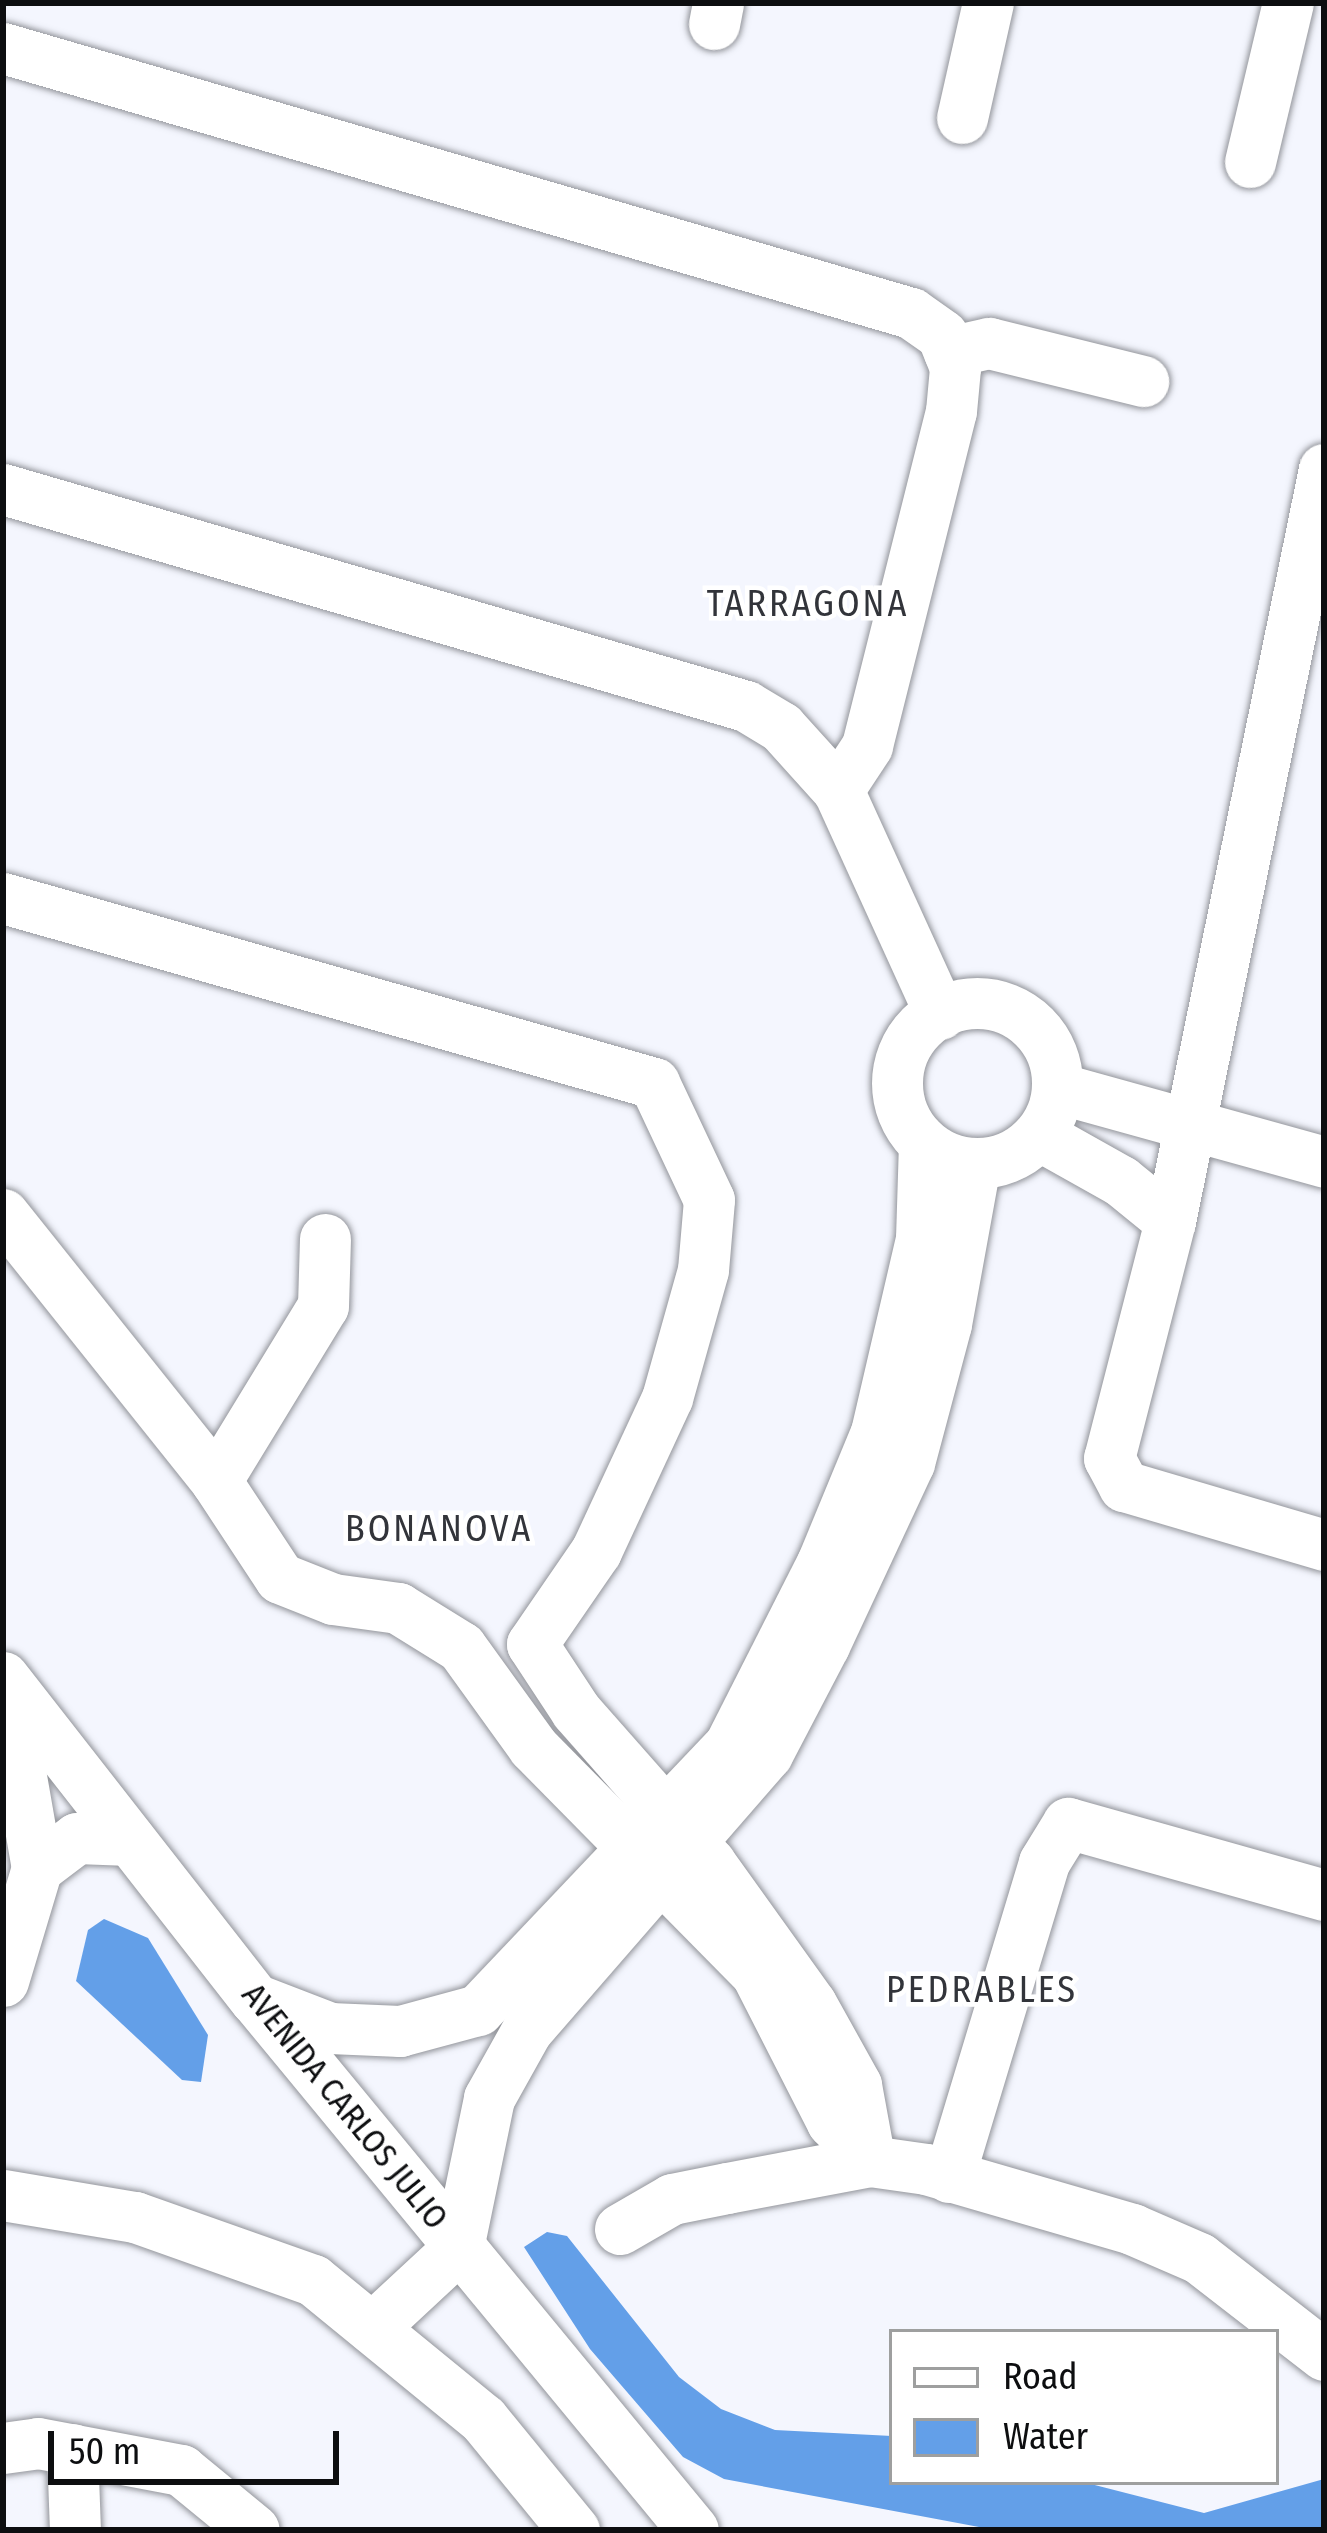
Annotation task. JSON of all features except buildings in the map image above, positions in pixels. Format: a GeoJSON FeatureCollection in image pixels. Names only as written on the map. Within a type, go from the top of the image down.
{"type":"FeatureCollection","features":[{"type":"Feature","properties":{"kind":"street"},"geometry":{"type":"LineString","coordinates":[[962,118],[988,3]]}},
{"type":"Feature","properties":{"kind":"street"},"geometry":{"type":"LineString","coordinates":[[1250,162],[1288,3]]}},
{"type":"Feature","properties":{"kind":"street"},"geometry":{"type":"LineString","coordinates":[[3,48],[911,313],[942,335],[949,352],[951,411],[849,775]]}},
{"type":"Feature","properties":{"kind":"street"},"geometry":{"type":"LineString","coordinates":[[949,352],[989,343],[1143,381]]}},
{"type":"Feature","properties":{"kind":"street"},"geometry":{"type":"LineString","coordinates":[[1324,470],[1170,1221],[1109,1458],[1113,1475],[1124,1486],[1324,1545]]}},
{"type":"Feature","properties":{"kind":"street"},"geometry":{"type":"LineString","coordinates":[[3,489],[687,684],[781,728],[849,775],[954,1008]]}},
{"type":"Feature","properties":{"kind":"street"},"geometry":{"type":"LineString","coordinates":[[3,898],[655,1083],[709,1200],[703,1270],[668,1398],[596,1551],[532,1645]]}},
{"type":"Feature","properties":{"kind":"street"},"geometry":{"type":"LineString","coordinates":[[372,2328],[458,2248],[490,2098],[508,2064],[527,2030],[663,1847],[730,1744],[822,1563],[876,1432],[921,1238],[924,1144],[899,1105],[900,1058],[926,1019],[954,1008],[1014,1010],[1048,1042],[1058,1088],[1040,1136],[1011,1157],[975,1165],[924,1144]]}},
{"type":"Feature","properties":{"kind":"street"},"geometry":{"type":"LineString","coordinates":[[1058,1088],[1324,1162]]}},
{"type":"Feature","properties":{"kind":"street"},"geometry":{"type":"LineString","coordinates":[[1040,1136],[1120,1181],[1170,1221]]}},
{"type":"Feature","properties":{"kind":"street"},"geometry":{"type":"LineString","coordinates":[[255,1999],[330,2028],[400,2031],[478,2010],[767,1754],[909,1462],[946,1324],[975,1165]]}},
{"type":"Feature","properties":{"kind":"street"},"geometry":{"type":"LineString","coordinates":[[3,1214],[216,1481],[280,1578],[333,1599],[398,1608],[461,1647],[512,1721],[663,1847]]}},
{"type":"Feature","properties":{"kind":"street"},"geometry":{"type":"LineString","coordinates":[[216,1481],[322,1306],[325,1239]]}},
{"type":"Feature","properties":{"kind":"street"},"geometry":{"type":"LineString","coordinates":[[461,1647],[532,1645]]}},
{"type":"Feature","properties":{"kind":"street"},"geometry":{"type":"LineString","coordinates":[[532,1645],[663,1847],[756,1973],[832,2122],[870,2161]]}},
{"type":"Feature","properties":{"kind":"street"},"geometry":{"type":"LineString","coordinates":[[3,1678],[37,1868],[3,1982]]}},
{"type":"Feature","properties":{"kind":"street","name":"AVENIDA CARLOS JULIO"},"geometry":{"type":"LineString","coordinates":[[3,1678],[255,1999],[693,2530]]}},
{"type":"Feature","properties":{"kind":"street"},"geometry":{"type":"LineString","coordinates":[[950,2177],[1043,1862],[1068,1823],[1324,1894]]}},
{"type":"Feature","properties":{"kind":"street"},"geometry":{"type":"LineString","coordinates":[[37,1868],[76,1838],[130,1840]]}},
{"type":"Feature","properties":{"kind":"street"},"geometry":{"type":"LineString","coordinates":[[620,2229],[671,2199],[870,2161],[950,2177],[1132,2229],[1199,2258],[1324,2355]]}},
{"type":"Feature","properties":{"kind":"street"},"geometry":{"type":"LineString","coordinates":[[3,2195],[135,2217],[313,2280],[483,2419],[574,2530]]}},
{"type":"Feature","properties":{"kind":"street"},"geometry":{"type":"LineString","coordinates":[[3,2448],[38,2443],[181,2470],[254,2530]]}},
{"type":"Feature","properties":{"kind":"street"},"geometry":{"type":"LineString","coordinates":[[72,2449],[75,2530]]}},
{"type":"Feature","properties":{"kind":"water"},"geometry":{"type":"Polygon","coordinates":[[[104,1919],[148,1938],[208,2035],[201,2082],[182,2080],[76,1981],[88,1930],[104,1919]]]}},
{"type":"Feature","properties":{"kind":"water"},"geometry":{"type":"Polygon","coordinates":[[[547,2232],[567,2236],[679,2377],[721,2409],[775,2430],[889,2436],[889,2485],[1095,2485],[1204,2513],[1324,2479],[1324,2530],[995,2530],[724,2479],[683,2457],[590,2349],[524,2247],[547,2232]]]}},
{"type":"Feature","properties":{"kind":"district","name":"TARRAGONA"},"geometry":{"type":"Point","coordinates":[808,605]}},
{"type":"Feature","properties":{"kind":"district","name":"BONANOVA"},"geometry":{"type":"Point","coordinates":[439,1530]}},
{"type":"Feature","properties":{"kind":"district","name":"PEDRABLES"},"geometry":{"type":"Point","coordinates":[982,1991]}}]}
